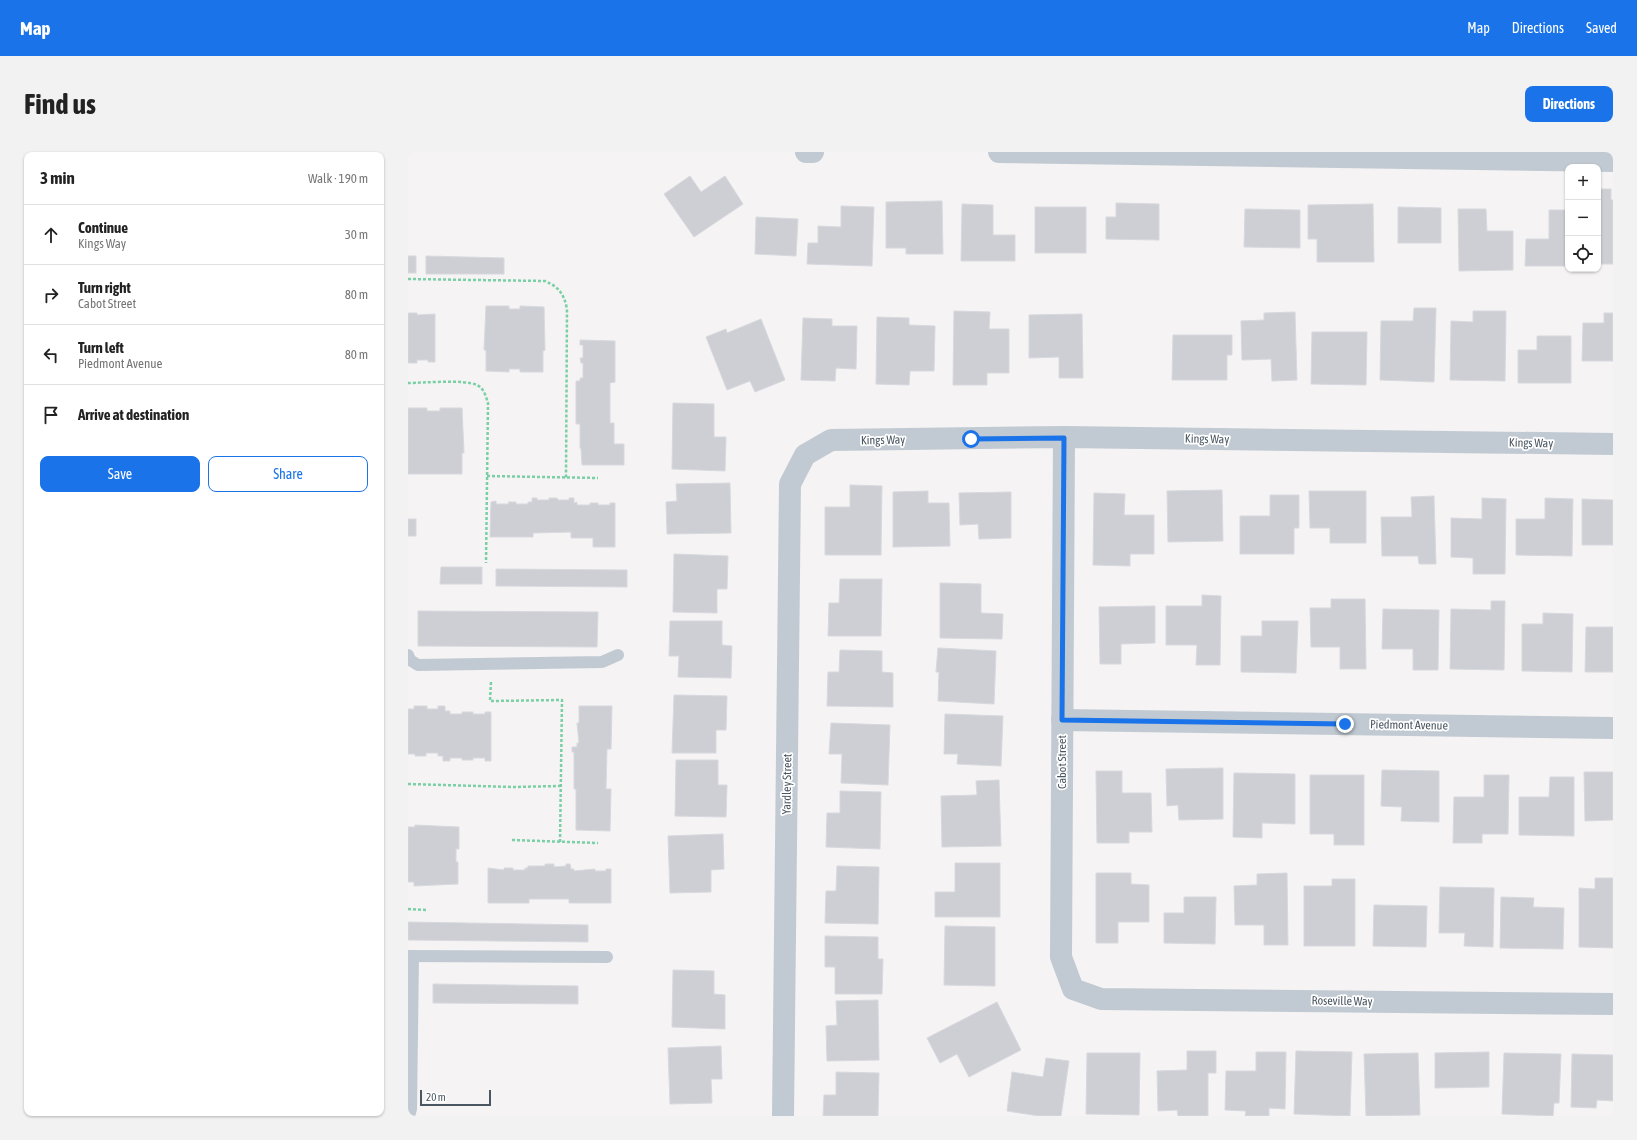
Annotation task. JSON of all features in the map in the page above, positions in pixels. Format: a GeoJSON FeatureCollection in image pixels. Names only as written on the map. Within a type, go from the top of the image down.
{"type":"FeatureCollection","features":[{"type":"Feature","properties":{"kind":"street"},"geometry":{"type":"LineString","coordinates":[[806,152],[813,152]]}},
{"type":"Feature","properties":{"kind":"street"},"geometry":{"type":"LineString","coordinates":[[999,152],[1613,161]]}},
{"type":"Feature","properties":{"kind":"street","name":"Kings Way"},"geometry":{"type":"LineString","coordinates":[[805,455],[831,440],[1064,438],[1613,444]]}},
{"type":"Feature","properties":{"kind":"street","name":"Cabot Street"},"geometry":{"type":"LineString","coordinates":[[1064,438],[1061,957],[1073,989]]}},
{"type":"Feature","properties":{"kind":"street","name":"Yardley Street"},"geometry":{"type":"LineString","coordinates":[[783,1116],[790,484],[805,455]]}},
{"type":"Feature","properties":{"kind":"street","name":"Piedmont Avenue"},"geometry":{"type":"LineString","coordinates":[[1062,720],[1613,728]]}},
{"type":"Feature","properties":{"kind":"street","name":"Roseville Way"},"geometry":{"type":"LineString","coordinates":[[1073,989],[1101,999],[1613,1004]]}},
{"type":"Feature","properties":{"kind":"lane"},"geometry":{"type":"LineString","coordinates":[[408,654],[410,660],[418,665],[602,662],[618,655]]}},
{"type":"Feature","properties":{"kind":"lane"},"geometry":{"type":"LineString","coordinates":[[409,1116],[411,1109],[410,956],[607,957]]}},
{"type":"Feature","properties":{"kind":"path"},"geometry":{"type":"LineString","coordinates":[[408,279],[545,281],[562,292],[567,309],[566,478]]}},
{"type":"Feature","properties":{"kind":"path"},"geometry":{"type":"LineString","coordinates":[[408,383],[466,382],[478,385],[486,393],[488,403],[486,563]]}},
{"type":"Feature","properties":{"kind":"path"},"geometry":{"type":"LineString","coordinates":[[487,476],[598,478]]}},
{"type":"Feature","properties":{"kind":"path"},"geometry":{"type":"LineString","coordinates":[[491,676],[490,700],[562,700],[560,842]]}},
{"type":"Feature","properties":{"kind":"path"},"geometry":{"type":"LineString","coordinates":[[408,784],[513,787],[560,786]]}},
{"type":"Feature","properties":{"kind":"path"},"geometry":{"type":"LineString","coordinates":[[512,840],[598,843]]}},
{"type":"Feature","properties":{"kind":"path"},"geometry":{"type":"LineString","coordinates":[[408,910],[428,910]]}},
{"type":"Feature","properties":{"kind":"building"},"geometry":{"type":"Polygon","coordinates":[[[690,176],[701,192],[725,176],[743,204],[694,237],[664,194],[690,176]]]}},
{"type":"Feature","properties":{"kind":"building"},"geometry":{"type":"Polygon","coordinates":[[[1601,189],[1611,189],[1611,200],[1613,200],[1613,264],[1601,264],[1601,189]]]}},
{"type":"Feature","properties":{"kind":"building"},"geometry":{"type":"Polygon","coordinates":[[[942,201],[943,254],[906,254],[906,248],[886,248],[886,202],[942,201]]]}},
{"type":"Feature","properties":{"kind":"building"},"geometry":{"type":"Polygon","coordinates":[[[1116,203],[1159,204],[1159,240],[1106,239],[1106,217],[1116,217],[1116,203]]]}},
{"type":"Feature","properties":{"kind":"building"},"geometry":{"type":"Polygon","coordinates":[[[962,204],[993,205],[993,235],[1015,235],[1015,261],[961,261],[962,204]]]}},
{"type":"Feature","properties":{"kind":"building"},"geometry":{"type":"Polygon","coordinates":[[[1373,204],[1374,262],[1317,262],[1317,239],[1308,239],[1308,205],[1373,204]]]}},
{"type":"Feature","properties":{"kind":"building"},"geometry":{"type":"Polygon","coordinates":[[[841,206],[874,207],[872,266],[807,264],[808,243],[818,243],[818,226],[841,227],[841,206]]]}},
{"type":"Feature","properties":{"kind":"building"},"geometry":{"type":"Polygon","coordinates":[[[1035,207],[1086,207],[1086,253],[1035,253],[1035,207]]]}},
{"type":"Feature","properties":{"kind":"building"},"geometry":{"type":"Polygon","coordinates":[[[1398,207],[1441,208],[1441,243],[1398,243],[1398,207]]]}},
{"type":"Feature","properties":{"kind":"building"},"geometry":{"type":"Polygon","coordinates":[[[1245,209],[1300,210],[1300,248],[1244,247],[1245,209]]]}},
{"type":"Feature","properties":{"kind":"building"},"geometry":{"type":"Polygon","coordinates":[[[1458,209],[1486,209],[1487,231],[1513,231],[1513,270],[1459,271],[1458,209]]]}},
{"type":"Feature","properties":{"kind":"building"},"geometry":{"type":"Polygon","coordinates":[[[1549,210],[1565,210],[1565,266],[1525,266],[1526,239],[1549,239],[1549,210]]]}},
{"type":"Feature","properties":{"kind":"building"},"geometry":{"type":"Polygon","coordinates":[[[756,217],[798,219],[796,256],[755,254],[756,217]]]}},
{"type":"Feature","properties":{"kind":"building"},"geometry":{"type":"Polygon","coordinates":[[[408,256],[416,256],[416,273],[408,273],[408,256]]]}},
{"type":"Feature","properties":{"kind":"building"},"geometry":{"type":"Polygon","coordinates":[[[426,256],[504,258],[504,274],[426,274],[426,256]]]}},
{"type":"Feature","properties":{"kind":"building"},"geometry":{"type":"Polygon","coordinates":[[[486,306],[509,306],[509,309],[520,309],[520,306],[544,307],[545,350],[543,351],[543,372],[520,372],[520,369],[509,369],[509,372],[486,371],[486,350],[484,350],[486,306]]]}},
{"type":"Feature","properties":{"kind":"building"},"geometry":{"type":"Polygon","coordinates":[[[1414,308],[1436,308],[1434,382],[1380,380],[1381,321],[1413,321],[1414,308]]]}},
{"type":"Feature","properties":{"kind":"building"},"geometry":{"type":"Polygon","coordinates":[[[954,311],[990,312],[989,329],[1009,329],[1009,373],[987,373],[987,385],[953,385],[954,311]]]}},
{"type":"Feature","properties":{"kind":"building"},"geometry":{"type":"Polygon","coordinates":[[[1473,311],[1506,311],[1505,381],[1450,380],[1451,321],[1473,322],[1473,311]]]}},
{"type":"Feature","properties":{"kind":"building"},"geometry":{"type":"Polygon","coordinates":[[[1295,312],[1297,380],[1272,381],[1271,359],[1242,360],[1241,321],[1264,320],[1264,313],[1295,312]]]}},
{"type":"Feature","properties":{"kind":"building"},"geometry":{"type":"Polygon","coordinates":[[[408,313],[417,313],[417,315],[435,314],[435,362],[428,362],[428,360],[417,360],[417,363],[408,363],[408,313]]]}},
{"type":"Feature","properties":{"kind":"building"},"geometry":{"type":"Polygon","coordinates":[[[1604,313],[1613,313],[1613,361],[1582,361],[1583,323],[1604,323],[1604,313]]]}},
{"type":"Feature","properties":{"kind":"building"},"geometry":{"type":"Polygon","coordinates":[[[1082,314],[1083,378],[1059,378],[1059,357],[1029,358],[1029,315],[1082,314]]]}},
{"type":"Feature","properties":{"kind":"building"},"geometry":{"type":"Polygon","coordinates":[[[877,317],[909,318],[909,325],[935,326],[934,371],[910,371],[909,385],[876,384],[877,317]]]}},
{"type":"Feature","properties":{"kind":"building"},"geometry":{"type":"Polygon","coordinates":[[[803,318],[832,319],[832,326],[857,326],[856,369],[836,368],[835,381],[801,380],[803,318]]]}},
{"type":"Feature","properties":{"kind":"building"},"geometry":{"type":"Polygon","coordinates":[[[761,319],[785,380],[755,392],[750,381],[727,390],[706,337],[726,329],[727,333],[761,319]]]}},
{"type":"Feature","properties":{"kind":"building"},"geometry":{"type":"Polygon","coordinates":[[[1312,332],[1367,332],[1366,385],[1311,384],[1312,332]]]}},
{"type":"Feature","properties":{"kind":"building"},"geometry":{"type":"Polygon","coordinates":[[[1173,335],[1232,335],[1232,355],[1227,355],[1227,380],[1172,380],[1173,335]]]}},
{"type":"Feature","properties":{"kind":"building"},"geometry":{"type":"Polygon","coordinates":[[[1537,336],[1571,336],[1571,383],[1518,383],[1518,350],[1537,350],[1537,336]]]}},
{"type":"Feature","properties":{"kind":"building"},"geometry":{"type":"Polygon","coordinates":[[[580,340],[615,341],[615,382],[610,383],[610,423],[614,423],[614,444],[624,444],[624,465],[582,465],[580,424],[576,424],[576,381],[580,381],[580,378],[583,378],[583,363],[581,363],[580,358],[583,358],[583,345],[580,345],[580,340]]]}},
{"type":"Feature","properties":{"kind":"building"},"geometry":{"type":"Polygon","coordinates":[[[673,403],[714,404],[714,437],[726,437],[725,471],[672,469],[673,403]]]}},
{"type":"Feature","properties":{"kind":"building"},"geometry":{"type":"Polygon","coordinates":[[[408,408],[427,408],[427,411],[440,411],[440,408],[462,408],[464,453],[462,453],[462,474],[408,474],[408,408]]]}},
{"type":"Feature","properties":{"kind":"building"},"geometry":{"type":"Polygon","coordinates":[[[730,483],[731,533],[667,534],[666,502],[677,501],[676,484],[730,483]]]}},
{"type":"Feature","properties":{"kind":"building"},"geometry":{"type":"Polygon","coordinates":[[[850,485],[882,486],[881,555],[825,555],[825,507],[850,507],[850,485]]]}},
{"type":"Feature","properties":{"kind":"building"},"geometry":{"type":"Polygon","coordinates":[[[1222,490],[1223,541],[1168,542],[1167,491],[1222,490]]]}},
{"type":"Feature","properties":{"kind":"building"},"geometry":{"type":"Polygon","coordinates":[[[928,491],[928,503],[949,503],[950,546],[893,547],[893,492],[928,491]]]}},
{"type":"Feature","properties":{"kind":"building"},"geometry":{"type":"Polygon","coordinates":[[[1309,491],[1366,491],[1366,543],[1330,543],[1330,528],[1310,528],[1309,491]]]}},
{"type":"Feature","properties":{"kind":"building"},"geometry":{"type":"Polygon","coordinates":[[[1011,492],[1011,538],[979,539],[978,524],[960,525],[959,493],[1011,492]]]}},
{"type":"Feature","properties":{"kind":"building"},"geometry":{"type":"Polygon","coordinates":[[[1094,493],[1125,494],[1124,515],[1154,515],[1154,554],[1130,554],[1130,566],[1093,565],[1094,493]]]}},
{"type":"Feature","properties":{"kind":"building"},"geometry":{"type":"Polygon","coordinates":[[[1270,495],[1299,495],[1299,528],[1294,528],[1294,554],[1240,554],[1240,516],[1270,516],[1270,495]]]}},
{"type":"Feature","properties":{"kind":"building"},"geometry":{"type":"Polygon","coordinates":[[[1434,496],[1436,564],[1419,564],[1418,556],[1382,556],[1381,517],[1412,517],[1411,497],[1434,496]]]}},
{"type":"Feature","properties":{"kind":"building"},"geometry":{"type":"Polygon","coordinates":[[[532,498],[537,498],[537,500],[557,498],[558,500],[569,500],[569,498],[574,498],[574,503],[577,502],[577,505],[590,505],[590,503],[598,503],[598,505],[610,505],[610,503],[615,503],[615,547],[593,547],[593,538],[571,538],[571,532],[533,533],[533,537],[490,537],[491,502],[496,501],[496,504],[509,504],[508,502],[516,502],[516,504],[528,504],[528,502],[532,502],[532,498]]]}},
{"type":"Feature","properties":{"kind":"building"},"geometry":{"type":"Polygon","coordinates":[[[1482,498],[1506,499],[1505,574],[1473,574],[1473,558],[1451,557],[1451,518],[1482,519],[1482,498]]]}},
{"type":"Feature","properties":{"kind":"building"},"geometry":{"type":"Polygon","coordinates":[[[1545,498],[1573,499],[1572,556],[1516,555],[1516,519],[1545,519],[1545,498]]]}},
{"type":"Feature","properties":{"kind":"building"},"geometry":{"type":"Polygon","coordinates":[[[1582,499],[1613,500],[1613,545],[1582,545],[1582,499]]]}},
{"type":"Feature","properties":{"kind":"building"},"geometry":{"type":"Polygon","coordinates":[[[408,519],[416,519],[416,536],[408,536],[408,519]]]}},
{"type":"Feature","properties":{"kind":"building"},"geometry":{"type":"Polygon","coordinates":[[[674,554],[728,556],[727,589],[717,589],[717,613],[673,612],[674,554]]]}},
{"type":"Feature","properties":{"kind":"building"},"geometry":{"type":"Polygon","coordinates":[[[441,567],[482,567],[482,584],[440,584],[441,567]]]}},
{"type":"Feature","properties":{"kind":"building"},"geometry":{"type":"Polygon","coordinates":[[[496,569],[627,570],[627,587],[496,586],[496,569]]]}},
{"type":"Feature","properties":{"kind":"building"},"geometry":{"type":"Polygon","coordinates":[[[840,579],[882,579],[881,636],[828,636],[829,603],[839,603],[840,579]]]}},
{"type":"Feature","properties":{"kind":"building"},"geometry":{"type":"Polygon","coordinates":[[[940,583],[981,584],[981,613],[1003,614],[1002,639],[940,638],[940,583]]]}},
{"type":"Feature","properties":{"kind":"building"},"geometry":{"type":"Polygon","coordinates":[[[1202,595],[1221,596],[1220,665],[1196,665],[1197,645],[1166,645],[1166,606],[1202,606],[1202,595]]]}},
{"type":"Feature","properties":{"kind":"building"},"geometry":{"type":"Polygon","coordinates":[[[1331,599],[1365,599],[1366,669],[1340,669],[1340,647],[1311,647],[1310,608],[1331,608],[1331,599]]]}},
{"type":"Feature","properties":{"kind":"building"},"geometry":{"type":"Polygon","coordinates":[[[1491,601],[1505,601],[1504,670],[1450,669],[1451,609],[1491,610],[1491,601]]]}},
{"type":"Feature","properties":{"kind":"building"},"geometry":{"type":"Polygon","coordinates":[[[1155,606],[1155,643],[1121,644],[1121,664],[1100,664],[1099,607],[1155,606]]]}},
{"type":"Feature","properties":{"kind":"building"},"geometry":{"type":"Polygon","coordinates":[[[1383,609],[1439,610],[1438,670],[1413,670],[1413,649],[1382,649],[1383,609]]]}},
{"type":"Feature","properties":{"kind":"building"},"geometry":{"type":"Polygon","coordinates":[[[418,611],[598,612],[597,647],[418,646],[418,611]]]}},
{"type":"Feature","properties":{"kind":"building"},"geometry":{"type":"Polygon","coordinates":[[[1543,613],[1573,614],[1572,672],[1522,671],[1522,624],[1543,624],[1543,613]]]}},
{"type":"Feature","properties":{"kind":"building"},"geometry":{"type":"Polygon","coordinates":[[[670,621],[722,621],[722,645],[732,646],[731,678],[678,677],[679,656],[669,656],[670,621]]]}},
{"type":"Feature","properties":{"kind":"building"},"geometry":{"type":"Polygon","coordinates":[[[1262,621],[1298,621],[1296,673],[1241,672],[1241,636],[1262,636],[1262,621]]]}},
{"type":"Feature","properties":{"kind":"building"},"geometry":{"type":"Polygon","coordinates":[[[1586,627],[1613,627],[1613,672],[1585,672],[1586,627]]]}},
{"type":"Feature","properties":{"kind":"building"},"geometry":{"type":"Polygon","coordinates":[[[938,648],[996,651],[994,704],[938,701],[939,672],[936,672],[938,648]]]}},
{"type":"Feature","properties":{"kind":"building"},"geometry":{"type":"Polygon","coordinates":[[[840,650],[882,651],[882,672],[893,673],[893,707],[827,706],[828,672],[839,672],[840,650]]]}},
{"type":"Feature","properties":{"kind":"building"},"geometry":{"type":"Polygon","coordinates":[[[674,695],[727,696],[726,730],[716,730],[716,753],[672,753],[674,695]]]}},
{"type":"Feature","properties":{"kind":"building"},"geometry":{"type":"Polygon","coordinates":[[[414,706],[427,706],[427,709],[438,709],[438,706],[445,706],[445,711],[450,711],[450,714],[473,712],[473,714],[485,714],[485,712],[491,712],[491,761],[485,761],[485,758],[462,760],[462,758],[450,758],[450,761],[443,761],[443,756],[438,756],[438,753],[426,753],[426,756],[415,756],[415,754],[408,754],[408,709],[414,709],[414,706]]]}},
{"type":"Feature","properties":{"kind":"building"},"geometry":{"type":"Polygon","coordinates":[[[579,706],[612,706],[611,749],[607,749],[606,789],[611,789],[610,831],[576,830],[576,789],[574,789],[574,752],[572,752],[572,747],[577,747],[577,743],[579,743],[577,723],[579,723],[579,706]]]}},
{"type":"Feature","properties":{"kind":"building"},"geometry":{"type":"Polygon","coordinates":[[[945,714],[1003,716],[1001,766],[957,764],[958,754],[944,754],[945,714]]]}},
{"type":"Feature","properties":{"kind":"building"},"geometry":{"type":"Polygon","coordinates":[[[831,723],[890,725],[888,785],[841,783],[842,754],[829,754],[831,723]]]}},
{"type":"Feature","properties":{"kind":"building"},"geometry":{"type":"Polygon","coordinates":[[[676,760],[718,760],[718,785],[727,785],[726,817],[675,816],[676,760]]]}},
{"type":"Feature","properties":{"kind":"building"},"geometry":{"type":"Polygon","coordinates":[[[1223,768],[1223,819],[1179,820],[1178,805],[1167,806],[1166,769],[1223,768]]]}},
{"type":"Feature","properties":{"kind":"building"},"geometry":{"type":"Polygon","coordinates":[[[1382,770],[1439,771],[1439,822],[1401,821],[1402,807],[1381,806],[1382,770]]]}},
{"type":"Feature","properties":{"kind":"building"},"geometry":{"type":"Polygon","coordinates":[[[1096,771],[1122,771],[1122,793],[1151,793],[1152,832],[1129,832],[1129,843],[1097,843],[1096,771]]]}},
{"type":"Feature","properties":{"kind":"building"},"geometry":{"type":"Polygon","coordinates":[[[1584,772],[1613,772],[1613,820],[1585,821],[1584,772]]]}},
{"type":"Feature","properties":{"kind":"building"},"geometry":{"type":"Polygon","coordinates":[[[1234,773],[1295,774],[1295,824],[1262,823],[1262,838],[1233,837],[1234,773]]]}},
{"type":"Feature","properties":{"kind":"building"},"geometry":{"type":"Polygon","coordinates":[[[1310,775],[1364,775],[1364,845],[1334,845],[1334,834],[1310,834],[1310,775]]]}},
{"type":"Feature","properties":{"kind":"building"},"geometry":{"type":"Polygon","coordinates":[[[1484,775],[1509,775],[1508,834],[1482,834],[1482,843],[1453,843],[1454,797],[1484,797],[1484,775]]]}},
{"type":"Feature","properties":{"kind":"building"},"geometry":{"type":"Polygon","coordinates":[[[1550,777],[1574,777],[1574,836],[1519,835],[1519,797],[1549,797],[1550,777]]]}},
{"type":"Feature","properties":{"kind":"building"},"geometry":{"type":"Polygon","coordinates":[[[999,780],[1001,846],[942,847],[941,796],[977,795],[976,781],[999,780]]]}},
{"type":"Feature","properties":{"kind":"building"},"geometry":{"type":"Polygon","coordinates":[[[840,791],[881,792],[880,849],[826,847],[827,813],[840,813],[840,791]]]}},
{"type":"Feature","properties":{"kind":"building"},"geometry":{"type":"Polygon","coordinates":[[[415,825],[459,827],[459,849],[456,849],[456,862],[458,862],[458,884],[414,886],[414,882],[408,882],[408,827],[415,827],[415,825]]]}},
{"type":"Feature","properties":{"kind":"building"},"geometry":{"type":"Polygon","coordinates":[[[723,834],[724,869],[711,870],[711,892],[670,893],[668,836],[723,834]]]}},
{"type":"Feature","properties":{"kind":"building"},"geometry":{"type":"Polygon","coordinates":[[[955,863],[1000,863],[1000,917],[935,917],[935,892],[955,892],[955,863]]]}},
{"type":"Feature","properties":{"kind":"building"},"geometry":{"type":"Polygon","coordinates":[[[545,864],[554,864],[554,867],[566,866],[566,864],[570,864],[571,869],[574,869],[574,871],[595,869],[595,871],[606,871],[606,869],[611,869],[611,903],[569,903],[569,899],[529,899],[529,903],[488,903],[488,868],[504,870],[504,868],[513,868],[513,870],[525,870],[528,866],[545,866],[545,864]]]}},
{"type":"Feature","properties":{"kind":"building"},"geometry":{"type":"Polygon","coordinates":[[[837,866],[879,867],[878,924],[825,923],[826,891],[836,891],[837,866]]]}},
{"type":"Feature","properties":{"kind":"building"},"geometry":{"type":"Polygon","coordinates":[[[1096,873],[1131,873],[1131,884],[1149,885],[1149,922],[1118,922],[1118,943],[1096,943],[1096,873]]]}},
{"type":"Feature","properties":{"kind":"building"},"geometry":{"type":"Polygon","coordinates":[[[1287,873],[1288,945],[1264,945],[1264,925],[1235,925],[1234,886],[1257,885],[1257,874],[1287,873]]]}},
{"type":"Feature","properties":{"kind":"building"},"geometry":{"type":"Polygon","coordinates":[[[1595,878],[1613,878],[1613,948],[1579,947],[1579,888],[1595,889],[1595,878]]]}},
{"type":"Feature","properties":{"kind":"building"},"geometry":{"type":"Polygon","coordinates":[[[1332,879],[1355,879],[1355,946],[1304,946],[1304,886],[1332,886],[1332,879]]]}},
{"type":"Feature","properties":{"kind":"building"},"geometry":{"type":"Polygon","coordinates":[[[1440,887],[1494,888],[1493,947],[1464,946],[1465,933],[1439,933],[1440,887]]]}},
{"type":"Feature","properties":{"kind":"building"},"geometry":{"type":"Polygon","coordinates":[[[1184,897],[1216,897],[1215,944],[1164,943],[1164,913],[1184,913],[1184,897]]]}},
{"type":"Feature","properties":{"kind":"building"},"geometry":{"type":"Polygon","coordinates":[[[1501,897],[1534,898],[1533,907],[1564,908],[1563,949],[1500,948],[1501,897]]]}},
{"type":"Feature","properties":{"kind":"building"},"geometry":{"type":"Polygon","coordinates":[[[1374,905],[1427,906],[1426,947],[1373,946],[1374,905]]]}},
{"type":"Feature","properties":{"kind":"building"},"geometry":{"type":"Polygon","coordinates":[[[408,922],[588,925],[588,942],[408,940],[408,922]]]}},
{"type":"Feature","properties":{"kind":"building"},"geometry":{"type":"Polygon","coordinates":[[[945,926],[995,927],[995,986],[944,985],[945,926]]]}},
{"type":"Feature","properties":{"kind":"building"},"geometry":{"type":"Polygon","coordinates":[[[825,936],[878,937],[878,959],[883,959],[882,994],[835,994],[835,967],[825,967],[825,936]]]}},
{"type":"Feature","properties":{"kind":"building"},"geometry":{"type":"Polygon","coordinates":[[[673,970],[714,971],[714,994],[725,995],[725,1029],[672,1027],[673,970]]]}},
{"type":"Feature","properties":{"kind":"building"},"geometry":{"type":"Polygon","coordinates":[[[433,984],[578,986],[578,1004],[433,1003],[433,984]]]}},
{"type":"Feature","properties":{"kind":"building"},"geometry":{"type":"Polygon","coordinates":[[[878,1000],[879,1060],[827,1061],[826,1026],[837,1025],[836,1001],[878,1000]]]}},
{"type":"Feature","properties":{"kind":"building"},"geometry":{"type":"Polygon","coordinates":[[[997,1002],[1021,1050],[969,1077],[957,1054],[940,1063],[927,1038],[997,1002]]]}},
{"type":"Feature","properties":{"kind":"building"},"geometry":{"type":"Polygon","coordinates":[[[721,1046],[722,1079],[711,1079],[712,1103],[670,1104],[668,1048],[721,1046]]]}},
{"type":"Feature","properties":{"kind":"building"},"geometry":{"type":"Polygon","coordinates":[[[1187,1051],[1216,1051],[1216,1073],[1208,1073],[1208,1116],[1178,1116],[1177,1110],[1158,1111],[1157,1071],[1187,1070],[1187,1051]]]}},
{"type":"Feature","properties":{"kind":"building"},"geometry":{"type":"Polygon","coordinates":[[[1296,1051],[1352,1052],[1350,1116],[1294,1114],[1296,1051]]]}},
{"type":"Feature","properties":{"kind":"building"},"geometry":{"type":"Polygon","coordinates":[[[1256,1052],[1286,1052],[1285,1109],[1269,1108],[1269,1116],[1245,1116],[1246,1111],[1225,1110],[1226,1071],[1256,1071],[1256,1052]]]}},
{"type":"Feature","properties":{"kind":"building"},"geometry":{"type":"Polygon","coordinates":[[[1489,1052],[1489,1087],[1435,1088],[1435,1053],[1489,1052]]]}},
{"type":"Feature","properties":{"kind":"building"},"geometry":{"type":"Polygon","coordinates":[[[1087,1053],[1140,1053],[1139,1115],[1086,1114],[1087,1053]]]}},
{"type":"Feature","properties":{"kind":"building"},"geometry":{"type":"Polygon","coordinates":[[[1418,1053],[1420,1115],[1366,1116],[1364,1054],[1418,1053]]]}},
{"type":"Feature","properties":{"kind":"building"},"geometry":{"type":"Polygon","coordinates":[[[1504,1053],[1561,1054],[1559,1103],[1554,1103],[1553,1116],[1502,1114],[1504,1053]]]}},
{"type":"Feature","properties":{"kind":"building"},"geometry":{"type":"Polygon","coordinates":[[[1572,1054],[1613,1055],[1613,1101],[1597,1100],[1596,1108],[1571,1107],[1572,1054]]]}},
{"type":"Feature","properties":{"kind":"building"},"geometry":{"type":"Polygon","coordinates":[[[1046,1058],[1069,1061],[1061,1116],[1039,1116],[1007,1111],[1012,1072],[1043,1077],[1046,1058]]]}},
{"type":"Feature","properties":{"kind":"building"},"geometry":{"type":"Polygon","coordinates":[[[836,1072],[879,1073],[878,1116],[823,1116],[824,1095],[836,1095],[836,1072]]]}},
{"type":"Feature","properties":{"kind":"route"},"geometry":{"type":"LineString","coordinates":[[971,439],[1064,438],[1062,720],[1345,724]]}}]}
